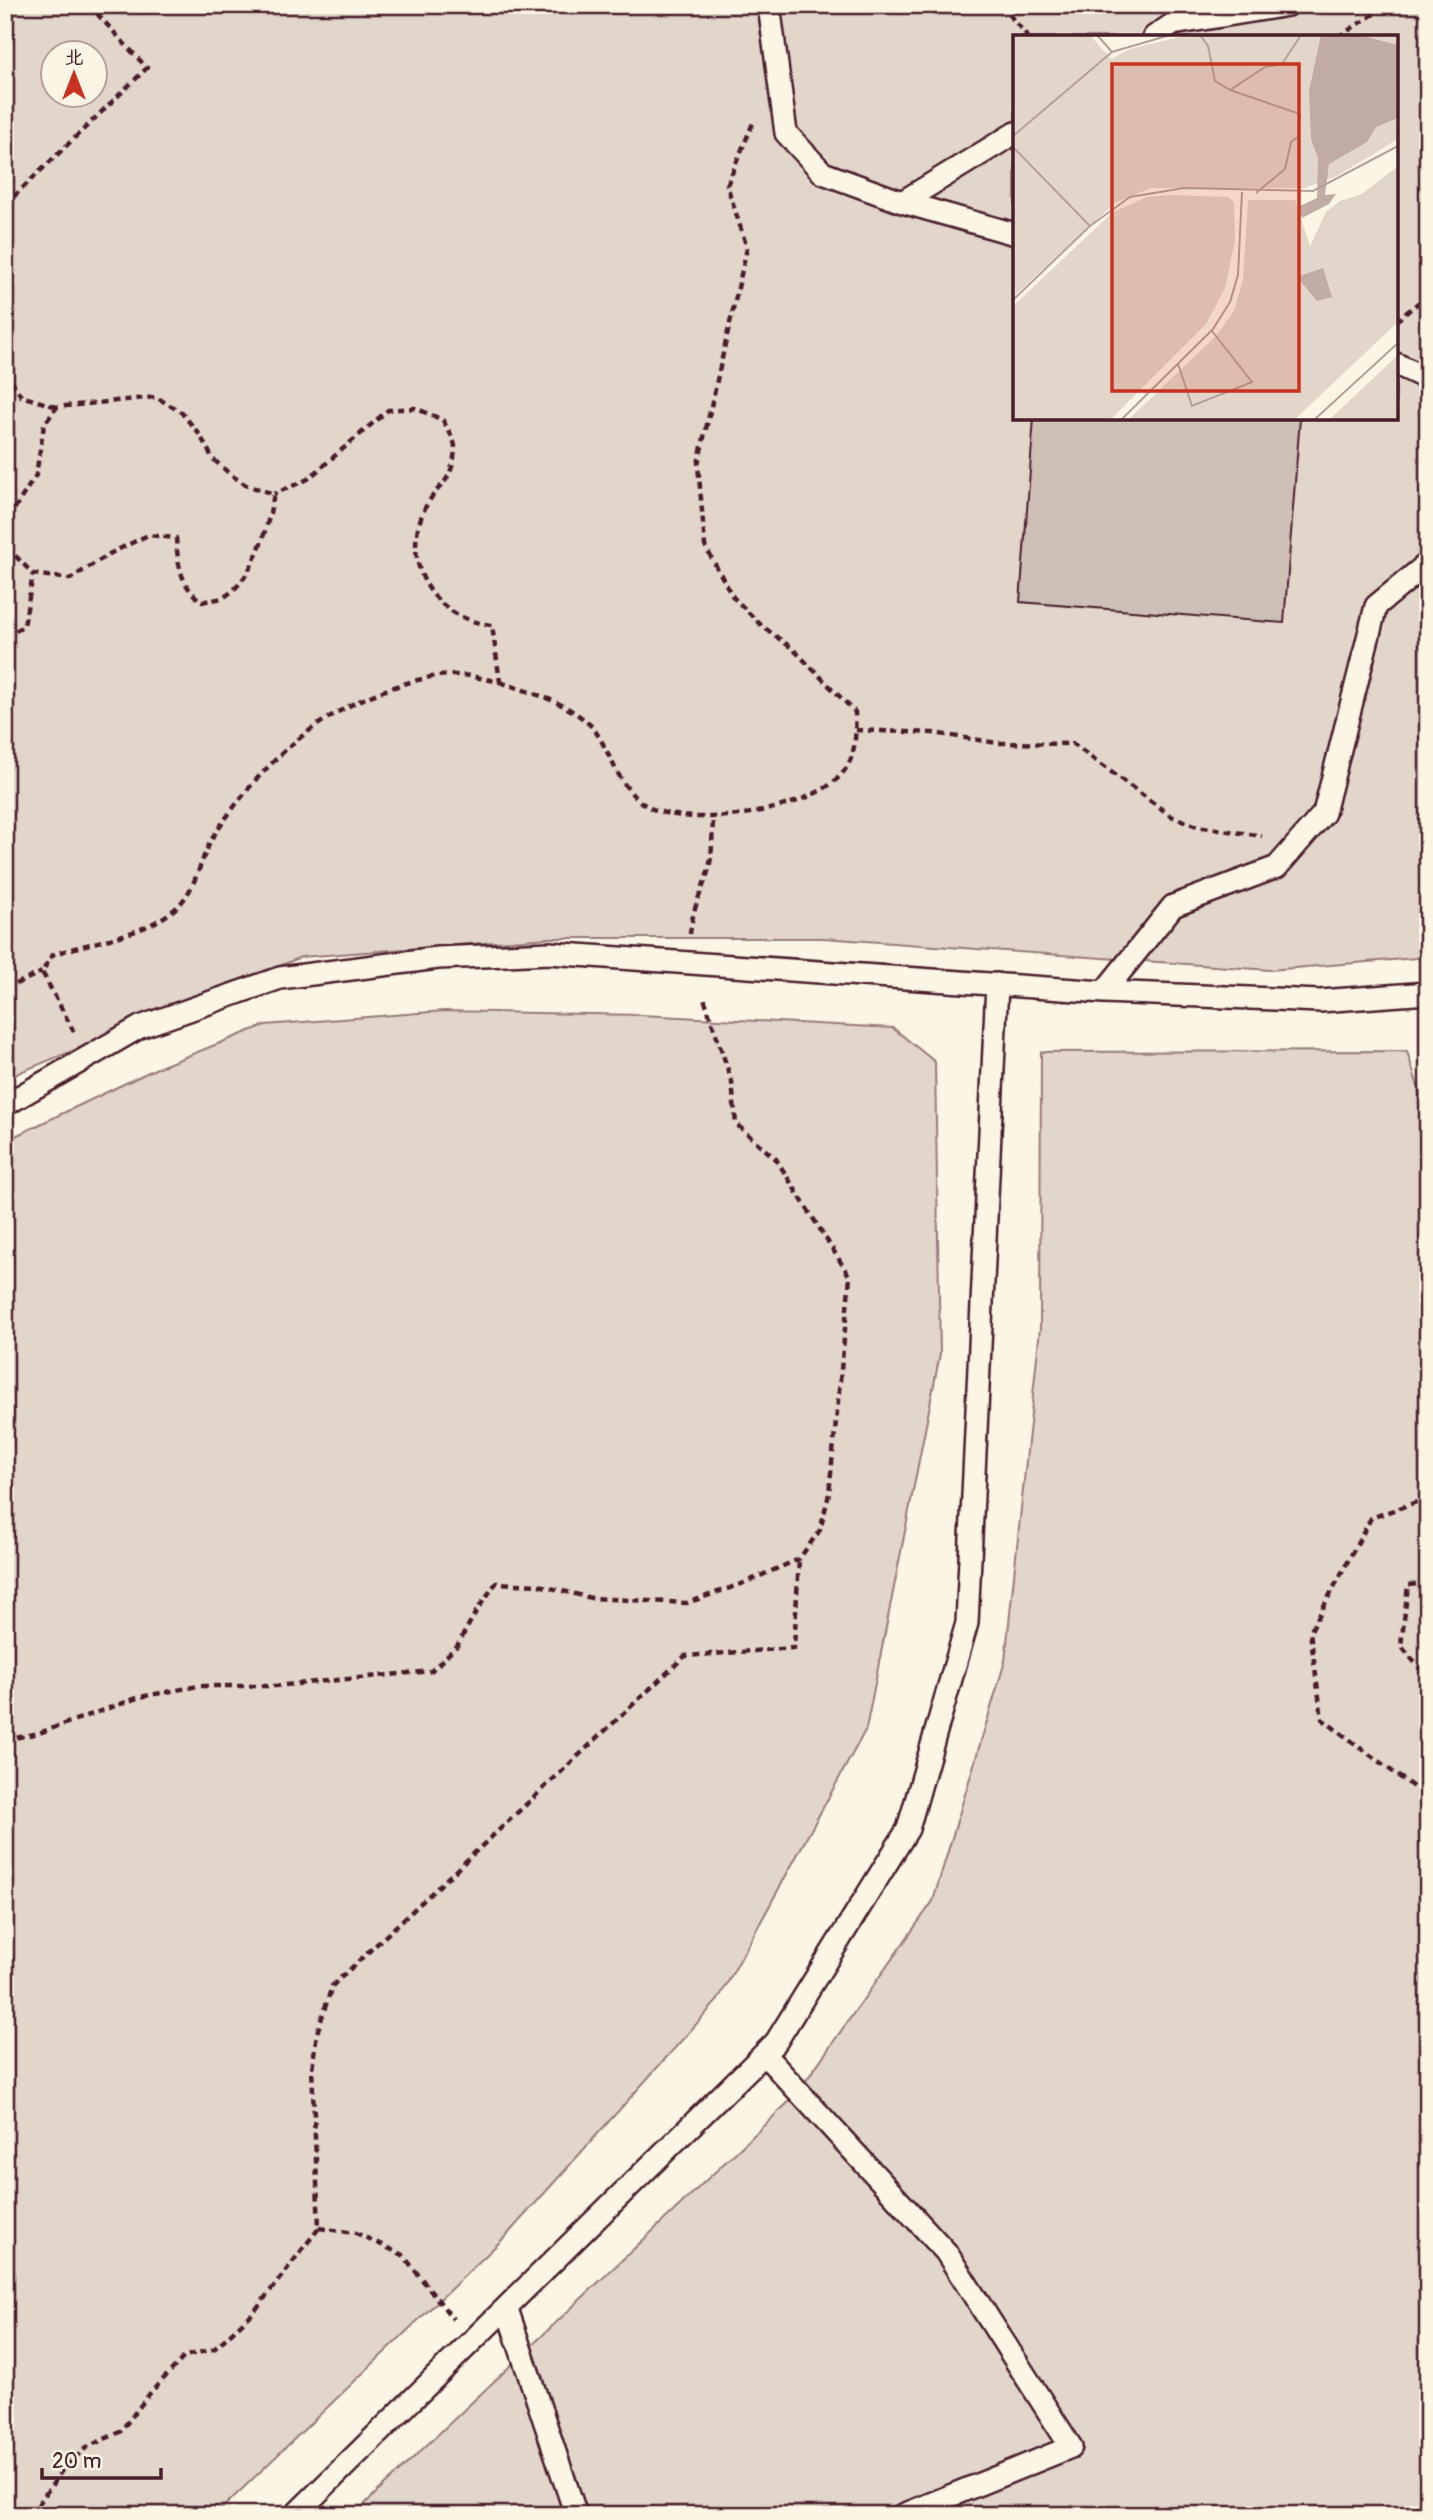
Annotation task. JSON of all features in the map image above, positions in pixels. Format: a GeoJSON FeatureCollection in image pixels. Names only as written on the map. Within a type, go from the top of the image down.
{"type":"FeatureCollection","features":[{"type":"Feature","properties":{"kind":"lane"},"geometry":{"type":"LineString","coordinates":[[769,5],[786,133],[823,173],[902,202],[1013,233]]}},
{"type":"Feature","properties":{"kind":"lane"},"geometry":{"type":"LineString","coordinates":[[1157,35],[1173,24],[1288,5]]}},
{"type":"Feature","properties":{"kind":"lane"},"geometry":{"type":"LineString","coordinates":[[902,202],[1013,134]]}},
{"type":"Feature","properties":{"kind":"lane"},"geometry":{"type":"LineString","coordinates":[[1398,365],[1428,379]]}},
{"type":"Feature","properties":{"kind":"lane"},"geometry":{"type":"LineString","coordinates":[[1104,992],[1173,906],[1277,867],[1324,813],[1376,606],[1428,563]]}},
{"type":"Feature","properties":{"kind":"lane"},"geometry":{"type":"LineString","coordinates":[[5,1105],[140,1027],[280,978],[438,958],[549,953],[1104,992],[1320,1001],[1428,993]]}},
{"type":"Feature","properties":{"kind":"lane"},"geometry":{"type":"LineString","coordinates":[[295,2515],[776,2042],[908,1829],[967,1623],[997,984]]}},
{"type":"Feature","properties":{"kind":"lane"},"geometry":{"type":"LineString","coordinates":[[764,2054],[946,2252],[1071,2447],[903,2515]]}},
{"type":"Feature","properties":{"kind":"lane"},"geometry":{"type":"LineString","coordinates":[[507,2309],[576,2515]]}},
{"type":"Feature","properties":{"kind":"path"},"geometry":{"type":"LineString","coordinates":[[5,205],[147,68],[89,5]]}},
{"type":"Feature","properties":{"kind":"path"},"geometry":{"type":"LineString","coordinates":[[1001,5],[1026,35]]}},
{"type":"Feature","properties":{"kind":"path"},"geometry":{"type":"LineString","coordinates":[[1341,35],[1388,5]]}},
{"type":"Feature","properties":{"kind":"path"},"geometry":{"type":"LineString","coordinates":[[5,989],[42,972],[52,955],[156,923],[181,903],[212,839],[228,814],[274,762],[326,717],[355,701],[426,677],[459,675],[500,682],[557,701],[589,723],[622,782],[645,805],[668,813],[713,819],[755,813],[803,798],[839,777],[857,744],[855,712],[793,649],[762,626],[733,597],[705,546],[698,464],[747,248],[727,185],[757,112]]}},
{"type":"Feature","properties":{"kind":"path"},"geometry":{"type":"LineString","coordinates":[[1398,319],[1428,295]]}},
{"type":"Feature","properties":{"kind":"path"},"geometry":{"type":"LineString","coordinates":[[5,370],[21,396],[57,407],[156,397],[181,412],[200,435],[214,459],[231,475],[246,485],[274,494],[308,479],[388,410],[415,408],[443,420],[456,446],[449,479],[426,506],[415,543],[417,567],[435,598],[471,623],[492,625],[500,682]]}},
{"type":"Feature","properties":{"kind":"path"},"geometry":{"type":"LineString","coordinates":[[57,407],[44,425],[36,475],[8,519],[5,544],[33,574],[70,579],[111,553],[148,535],[176,538],[177,561],[187,590],[202,602],[223,597],[241,580],[254,558],[267,530],[274,494]]}},
{"type":"Feature","properties":{"kind":"path"},"geometry":{"type":"LineString","coordinates":[[5,637],[24,626],[33,574]]}},
{"type":"Feature","properties":{"kind":"path"},"geometry":{"type":"LineString","coordinates":[[856,730],[933,733],[998,743],[1073,744],[1171,816],[1197,826],[1269,837],[1306,833]]}},
{"type":"Feature","properties":{"kind":"path"},"geometry":{"type":"LineString","coordinates":[[5,1740],[38,1733],[140,1697],[198,1686],[275,1686],[431,1671],[457,1646],[496,1583],[539,1585],[591,1598],[687,1603],[744,1583],[799,1559],[820,1530],[829,1494],[850,1277],[776,1158],[736,1124],[732,1082],[715,1024],[688,962],[694,903],[707,876],[712,855],[713,819]]}},
{"type":"Feature","properties":{"kind":"path"},"geometry":{"type":"LineString","coordinates":[[42,972],[88,1057]]}},
{"type":"Feature","properties":{"kind":"path"},"geometry":{"type":"LineString","coordinates":[[1428,1497],[1371,1518],[1310,1632],[1322,1719],[1428,1798]]}},
{"type":"Feature","properties":{"kind":"path"},"geometry":{"type":"LineString","coordinates":[[31,2515],[65,2466],[87,2447],[120,2432],[151,2392],[185,2356],[214,2349],[253,2313],[319,2228],[312,2069],[317,2033],[332,1986],[685,1656],[794,1648],[799,1559]]}},
{"type":"Feature","properties":{"kind":"path"},"geometry":{"type":"LineString","coordinates":[[1428,1583],[1408,1585],[1401,1646],[1428,1678]]}},
{"type":"Feature","properties":{"kind":"path"},"geometry":{"type":"LineString","coordinates":[[319,2228],[356,2233],[403,2255],[471,2344]]}},
{"type":"Feature","properties":{"kind":"shaded area"},"geometry":{"type":"Polygon","coordinates":[[[5,5],[1428,5],[1428,957],[1270,970],[823,938],[548,938],[301,957],[18,1073],[5,1085],[5,5]]]}},
{"type":"Feature","properties":{"kind":"shaded area"},"geometry":{"type":"Polygon","coordinates":[[[444,1011],[641,1015],[893,1028],[935,1062],[940,1354],[866,1729],[718,2000],[506,2236],[215,2515],[5,2515],[5,1141],[155,1069],[265,1025],[444,1011]]]}},
{"type":"Feature","properties":{"kind":"shaded area"},"geometry":{"type":"Polygon","coordinates":[[[1407,1051],[1428,1119],[1428,2515],[353,2515],[795,2096],[933,1901],[1005,1661],[1040,1328],[1041,1052],[1407,1051]]]}},
{"type":"Feature","properties":{"kind":"building"},"geometry":{"type":"Polygon","coordinates":[[[1034,420],[1300,420],[1284,623],[1020,602],[1034,420]]]}}]}
